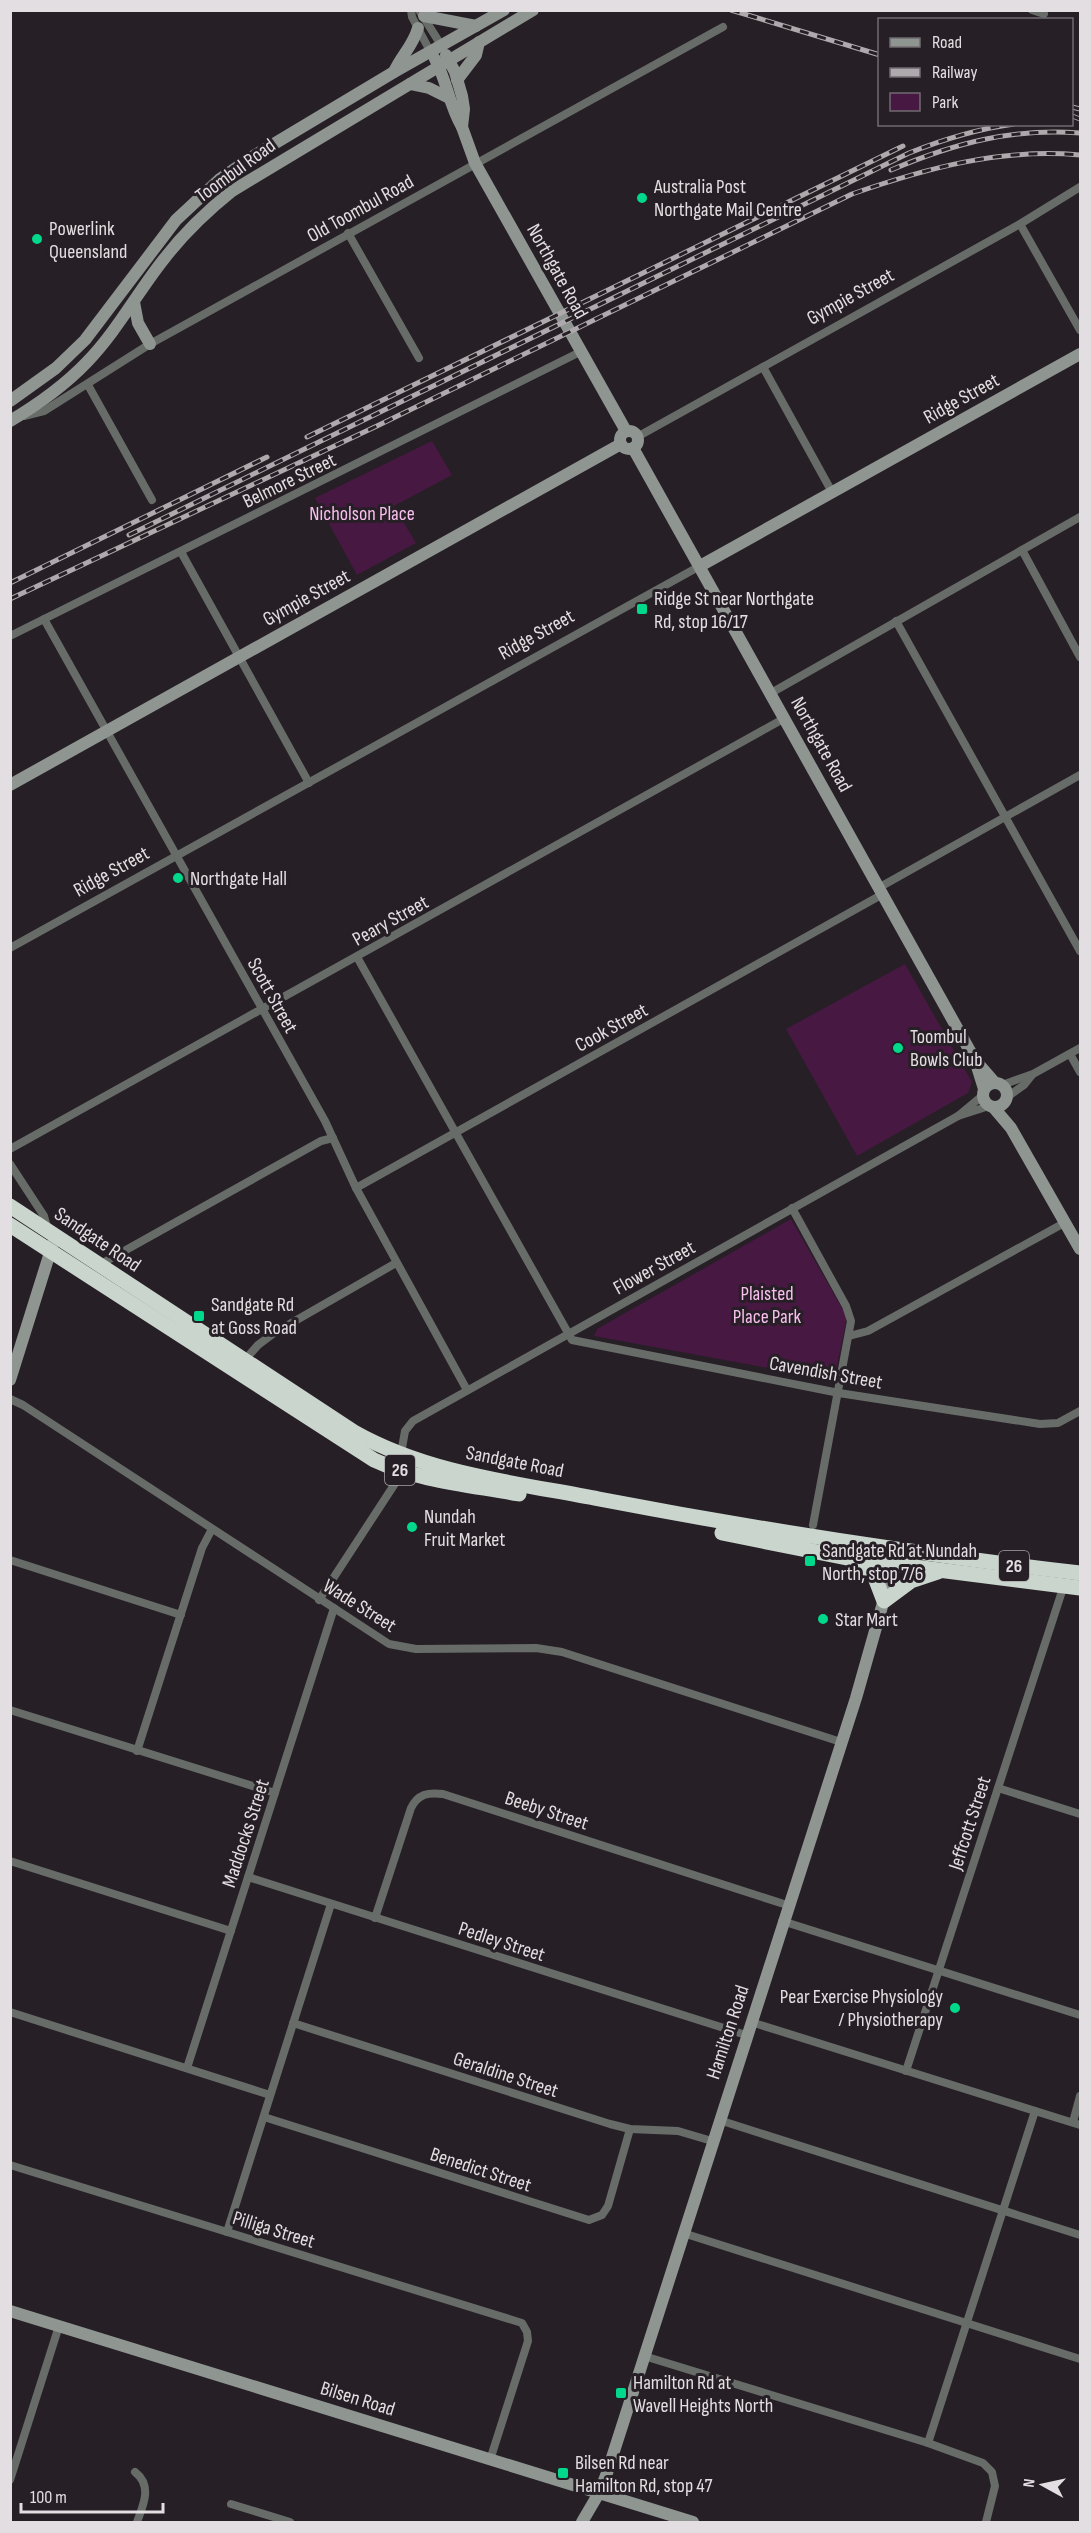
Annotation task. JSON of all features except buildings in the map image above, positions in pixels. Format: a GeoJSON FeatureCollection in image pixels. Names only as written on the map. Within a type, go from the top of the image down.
{"type":"FeatureCollection","features":[{"type":"Feature","properties":{"kind":"highway","name":"Sandgate Road"},"geometry":{"type":"LineString","coordinates":[[10,1206],[51,1239],[367,1456],[399,1470],[852,1559],[947,1558],[1080,1573]]}},
{"type":"Feature","properties":{"kind":"highway","name":"Sandgate Road"},"geometry":{"type":"LineString","coordinates":[[10,1225],[51,1239],[99,1265],[354,1432],[401,1454],[445,1468],[896,1557],[944,1570],[1080,1587]]}},
{"type":"Feature","properties":{"kind":"highway"},"geometry":{"type":"LineString","coordinates":[[852,1559],[874,1575],[884,1601],[911,1581],[944,1570]]}},
{"type":"Feature","properties":{"kind":"street"},"geometry":{"type":"LineString","coordinates":[[411,10],[418,28],[435,48]]}},
{"type":"Feature","properties":{"kind":"street","name":"Toombul Road"},"geometry":{"type":"LineString","coordinates":[[10,401],[56,368],[85,340],[176,220],[220,179],[252,157],[394,72],[504,10]]}},
{"type":"Feature","properties":{"kind":"street","name":"Toombul Road"},"geometry":{"type":"LineString","coordinates":[[13,420],[86,363],[175,245],[232,191],[532,10]]}},
{"type":"Feature","properties":{"kind":"street"},"geometry":{"type":"LineString","coordinates":[[1032,10],[1044,14]]}},
{"type":"Feature","properties":{"kind":"street"},"geometry":{"type":"LineString","coordinates":[[422,13],[435,48]]}},
{"type":"Feature","properties":{"kind":"street"},"geometry":{"type":"LineString","coordinates":[[422,13],[476,26]]}},
{"type":"Feature","properties":{"kind":"street","name":"Old Toombul Road"},"geometry":{"type":"LineString","coordinates":[[13,420],[44,411],[88,386],[101,374],[150,344],[723,27]]}},
{"type":"Feature","properties":{"kind":"street"},"geometry":{"type":"LineString","coordinates":[[394,72],[399,59],[414,41],[418,28]]}},
{"type":"Feature","properties":{"kind":"street"},"geometry":{"type":"LineString","coordinates":[[457,80],[476,55],[479,42]]}},
{"type":"Feature","properties":{"kind":"street","name":"Northgate Road"},"geometry":{"type":"LineString","coordinates":[[435,48],[457,80],[464,109],[462,127]]}},
{"type":"Feature","properties":{"kind":"street","name":"Northgate Road"},"geometry":{"type":"LineString","coordinates":[[444,63],[453,111],[462,127],[475,163],[1080,1249]]}},
{"type":"Feature","properties":{"kind":"street"},"geometry":{"type":"LineString","coordinates":[[410,84],[429,88],[449,98]]}},
{"type":"Feature","properties":{"kind":"street","name":"Gympie Street"},"geometry":{"type":"LineString","coordinates":[[10,785],[1020,224],[1080,187]]}},
{"type":"Feature","properties":{"kind":"street"},"geometry":{"type":"LineString","coordinates":[[1020,224],[1080,330]]}},
{"type":"Feature","properties":{"kind":"street"},"geometry":{"type":"LineString","coordinates":[[348,233],[419,358]]}},
{"type":"Feature","properties":{"kind":"street"},"geometry":{"type":"LineString","coordinates":[[134,302],[138,323],[150,344]]}},
{"type":"Feature","properties":{"kind":"street","name":"Belmore Street"},"geometry":{"type":"LineString","coordinates":[[10,636],[580,352]]}},
{"type":"Feature","properties":{"kind":"street","name":"Ridge Street"},"geometry":{"type":"LineString","coordinates":[[10,948],[1080,354]]}},
{"type":"Feature","properties":{"kind":"street"},"geometry":{"type":"LineString","coordinates":[[763,367],[832,492]]}},
{"type":"Feature","properties":{"kind":"street"},"geometry":{"type":"LineString","coordinates":[[88,386],[152,500]]}},
{"type":"Feature","properties":{"kind":"street"},"geometry":{"type":"LineString","coordinates":[[771,693],[1080,518]]}},
{"type":"Feature","properties":{"kind":"street"},"geometry":{"type":"LineString","coordinates":[[1022,550],[1080,657]]}},
{"type":"Feature","properties":{"kind":"street"},"geometry":{"type":"LineString","coordinates":[[181,552],[309,783]]}},
{"type":"Feature","properties":{"kind":"street","name":"Scott Street"},"geometry":{"type":"LineString","coordinates":[[44,619],[262,1008],[333,1138],[356,1188],[396,1263],[466,1390]]}},
{"type":"Feature","properties":{"kind":"street"},"geometry":{"type":"LineString","coordinates":[[896,621],[1080,951]]}},
{"type":"Feature","properties":{"kind":"street","name":"Peary Street"},"geometry":{"type":"LineString","coordinates":[[10,1149],[785,718]]}},
{"type":"Feature","properties":{"kind":"street","name":"Cook Street"},"geometry":{"type":"LineString","coordinates":[[356,1188],[881,890],[1080,774]]}},
{"type":"Feature","properties":{"kind":"street"},"geometry":{"type":"LineString","coordinates":[[357,957],[568,1334]]}},
{"type":"Feature","properties":{"kind":"street","name":"Flower Street"},"geometry":{"type":"LineString","coordinates":[[399,1470],[405,1431],[410,1424],[466,1390],[1080,1048]]}},
{"type":"Feature","properties":{"kind":"street"},"geometry":{"type":"LineString","coordinates":[[1070,1054],[1080,1072]]}},
{"type":"Feature","properties":{"kind":"street","name":"Flower Street"},"geometry":{"type":"LineString","coordinates":[[995,1096],[1024,1085],[1033,1074]]}},
{"type":"Feature","properties":{"kind":"street"},"geometry":{"type":"LineString","coordinates":[[99,1265],[321,1141],[333,1138]]}},
{"type":"Feature","properties":{"kind":"street"},"geometry":{"type":"LineString","coordinates":[[10,1164],[44,1216],[51,1239],[10,1380]]}},
{"type":"Feature","properties":{"kind":"street"},"geometry":{"type":"LineString","coordinates":[[792,1208],[849,1312],[849,1336],[813,1525]]}},
{"type":"Feature","properties":{"kind":"street"},"geometry":{"type":"LineString","coordinates":[[849,1336],[863,1334],[1066,1222]]}},
{"type":"Feature","properties":{"kind":"street"},"geometry":{"type":"LineString","coordinates":[[244,1361],[258,1345],[274,1333],[396,1263]]}},
{"type":"Feature","properties":{"kind":"street","name":"Cavendish Street"},"geometry":{"type":"LineString","coordinates":[[568,1334],[572,1340],[577,1342],[839,1393],[1047,1424],[1058,1423],[1080,1411]]}},
{"type":"Feature","properties":{"kind":"street","name":"Wade Street"},"geometry":{"type":"LineString","coordinates":[[10,1400],[23,1405],[319,1600],[397,1647],[416,1649],[536,1648],[562,1652],[841,1742]]}},
{"type":"Feature","properties":{"kind":"street"},"geometry":{"type":"LineString","coordinates":[[319,1600],[396,1482],[399,1470]]}},
{"type":"Feature","properties":{"kind":"street"},"geometry":{"type":"LineString","coordinates":[[137,1751],[202,1548],[212,1528]]}},
{"type":"Feature","properties":{"kind":"street","name":"Hamilton Road"},"geometry":{"type":"LineString","coordinates":[[582,2523],[599,2493],[644,2356],[841,1742],[896,1557]]}},
{"type":"Feature","properties":{"kind":"street"},"geometry":{"type":"LineString","coordinates":[[10,1560],[181,1615]]}},
{"type":"Feature","properties":{"kind":"street","name":"Jeffcott Street"},"geometry":{"type":"LineString","coordinates":[[906,2071],[1064,1585]]}},
{"type":"Feature","properties":{"kind":"street","name":"Maddocks Street"},"geometry":{"type":"LineString","coordinates":[[187,2068],[334,1608]]}},
{"type":"Feature","properties":{"kind":"street"},"geometry":{"type":"LineString","coordinates":[[10,1710],[275,1793]]}},
{"type":"Feature","properties":{"kind":"street"},"geometry":{"type":"LineString","coordinates":[[998,1788],[1080,1814]]}},
{"type":"Feature","properties":{"kind":"street","name":"Beeby Street"},"geometry":{"type":"LineString","coordinates":[[375,1918],[411,1808],[419,1797],[430,1793],[443,1794],[787,1905]]}},
{"type":"Feature","properties":{"kind":"street"},"geometry":{"type":"LineString","coordinates":[[10,1861],[231,1931]]}},
{"type":"Feature","properties":{"kind":"street","name":"Pedley Street"},"geometry":{"type":"LineString","coordinates":[[248,1877],[746,2035]]}},
{"type":"Feature","properties":{"kind":"street"},"geometry":{"type":"LineString","coordinates":[[227,2232],[331,1904]]}},
{"type":"Feature","properties":{"kind":"street"},"geometry":{"type":"LineString","coordinates":[[782,1921],[1080,2015]]}},
{"type":"Feature","properties":{"kind":"street"},"geometry":{"type":"LineString","coordinates":[[10,2012],[270,2095]]}},
{"type":"Feature","properties":{"kind":"street"},"geometry":{"type":"LineString","coordinates":[[751,2022],[1077,2124],[1080,2096]]}},
{"type":"Feature","properties":{"kind":"street","name":"Geraldine Street"},"geometry":{"type":"LineString","coordinates":[[293,2023],[630,2129],[670,2129],[712,2141]]}},
{"type":"Feature","properties":{"kind":"street"},"geometry":{"type":"LineString","coordinates":[[928,2443],[1035,2110]]}},
{"type":"Feature","properties":{"kind":"street","name":"Benedict Street"},"geometry":{"type":"LineString","coordinates":[[264,2117],[589,2220],[602,2215],[608,2206],[630,2129]]}},
{"type":"Feature","properties":{"kind":"street"},"geometry":{"type":"LineString","coordinates":[[719,2120],[1080,2235]]}},
{"type":"Feature","properties":{"kind":"street","name":"Pilliga Street"},"geometry":{"type":"LineString","coordinates":[[10,2164],[514,2320],[526,2329],[528,2341],[490,2460]]}},
{"type":"Feature","properties":{"kind":"street"},"geometry":{"type":"LineString","coordinates":[[683,2233],[1080,2359]]}},
{"type":"Feature","properties":{"kind":"street","name":"Bilsen Road"},"geometry":{"type":"LineString","coordinates":[[10,2311],[693,2523]]}},
{"type":"Feature","properties":{"kind":"street"},"geometry":{"type":"LineString","coordinates":[[10,2480],[59,2326]]}},
{"type":"Feature","properties":{"kind":"street"},"geometry":{"type":"LineString","coordinates":[[644,2356],[977,2460],[992,2472],[994,2493],[986,2523]]}},
{"type":"Feature","properties":{"kind":"street"},"geometry":{"type":"LineString","coordinates":[[135,2472],[142,2479],[146,2489],[137,2523]]}},
{"type":"Feature","properties":{"kind":"street"},"geometry":{"type":"LineString","coordinates":[[231,2504],[290,2523]]}},
{"type":"Feature","properties":{"kind":"green space","name":"Nicholson Place"},"geometry":{"type":"Polygon","coordinates":[[[432,441],[452,475],[394,506],[416,543],[357,575],[315,498],[432,441]]]}},
{"type":"Feature","properties":{"kind":"green space"},"geometry":{"type":"Polygon","coordinates":[[[905,964],[972,1082],[968,1093],[857,1156],[786,1029],[905,964]]]}},
{"type":"Feature","properties":{"kind":"green space","name":"Plaisted Place Park"},"geometry":{"type":"Polygon","coordinates":[[[791,1219],[847,1317],[834,1380],[594,1336],[597,1329],[791,1219]]]}},
{"type":"Feature","properties":{"kind":"railway"},"geometry":{"type":"LineString","coordinates":[[731,10],[878,54]]}},
{"type":"Feature","properties":{"kind":"railway"},"geometry":{"type":"LineString","coordinates":[[1073,107],[1080,109]]}},
{"type":"Feature","properties":{"kind":"railway"},"geometry":{"type":"LineString","coordinates":[[1073,116],[1080,119]]}},
{"type":"Feature","properties":{"kind":"railway"},"geometry":{"type":"LineString","coordinates":[[129,535],[909,153],[961,135],[1003,126]]}},
{"type":"Feature","properties":{"kind":"railway"},"geometry":{"type":"LineString","coordinates":[[891,170],[938,152],[984,139],[1030,133],[1080,133]]}},
{"type":"Feature","properties":{"kind":"railway"},"geometry":{"type":"LineString","coordinates":[[307,437],[903,146]]}},
{"type":"Feature","properties":{"kind":"railway"},"geometry":{"type":"LineString","coordinates":[[10,599],[379,425],[852,194],[936,168],[992,157],[1021,154],[1080,155]]}},
{"type":"Feature","properties":{"kind":"railway"},"geometry":{"type":"LineString","coordinates":[[10,583],[267,457]]}},
{"type":"Feature","properties":{"kind":"place","name":"Australia Post Northgate Mail Centre"},"geometry":{"type":"Point","coordinates":[642,198]}},
{"type":"Feature","properties":{"kind":"place","name":"Powerlink Queensland"},"geometry":{"type":"Point","coordinates":[37,239]}},
{"type":"Feature","properties":{"kind":"place","name":"Ridge St near Northgate Rd, stop 16/17"},"geometry":{"type":"Point","coordinates":[642,609]}},
{"type":"Feature","properties":{"kind":"place","name":"Northgate Hall"},"geometry":{"type":"Point","coordinates":[178,878]}},
{"type":"Feature","properties":{"kind":"place","name":"Toombul Bowls Club"},"geometry":{"type":"Point","coordinates":[898,1048]}},
{"type":"Feature","properties":{"kind":"place","name":"Sandgate Rd at Goss Road"},"geometry":{"type":"Point","coordinates":[199,1316]}},
{"type":"Feature","properties":{"kind":"place","name":"Nundah Fruit Market"},"geometry":{"type":"Point","coordinates":[412,1527]}},
{"type":"Feature","properties":{"kind":"place","name":"Sandgate Rd at Nundah North, stop 7/6"},"geometry":{"type":"Point","coordinates":[810,1561]}},
{"type":"Feature","properties":{"kind":"place","name":"Star Mart"},"geometry":{"type":"Point","coordinates":[823,1619]}},
{"type":"Feature","properties":{"kind":"place","name":"Pear Exercise Physiology / Physiotherapy"},"geometry":{"type":"Point","coordinates":[955,2008]}},
{"type":"Feature","properties":{"kind":"place","name":"Hamilton Rd at Wavell Heights North"},"geometry":{"type":"Point","coordinates":[621,2393]}},
{"type":"Feature","properties":{"kind":"place","name":"Bilsen Rd near Hamilton Rd, stop 47"},"geometry":{"type":"Point","coordinates":[563,2473]}}]}
